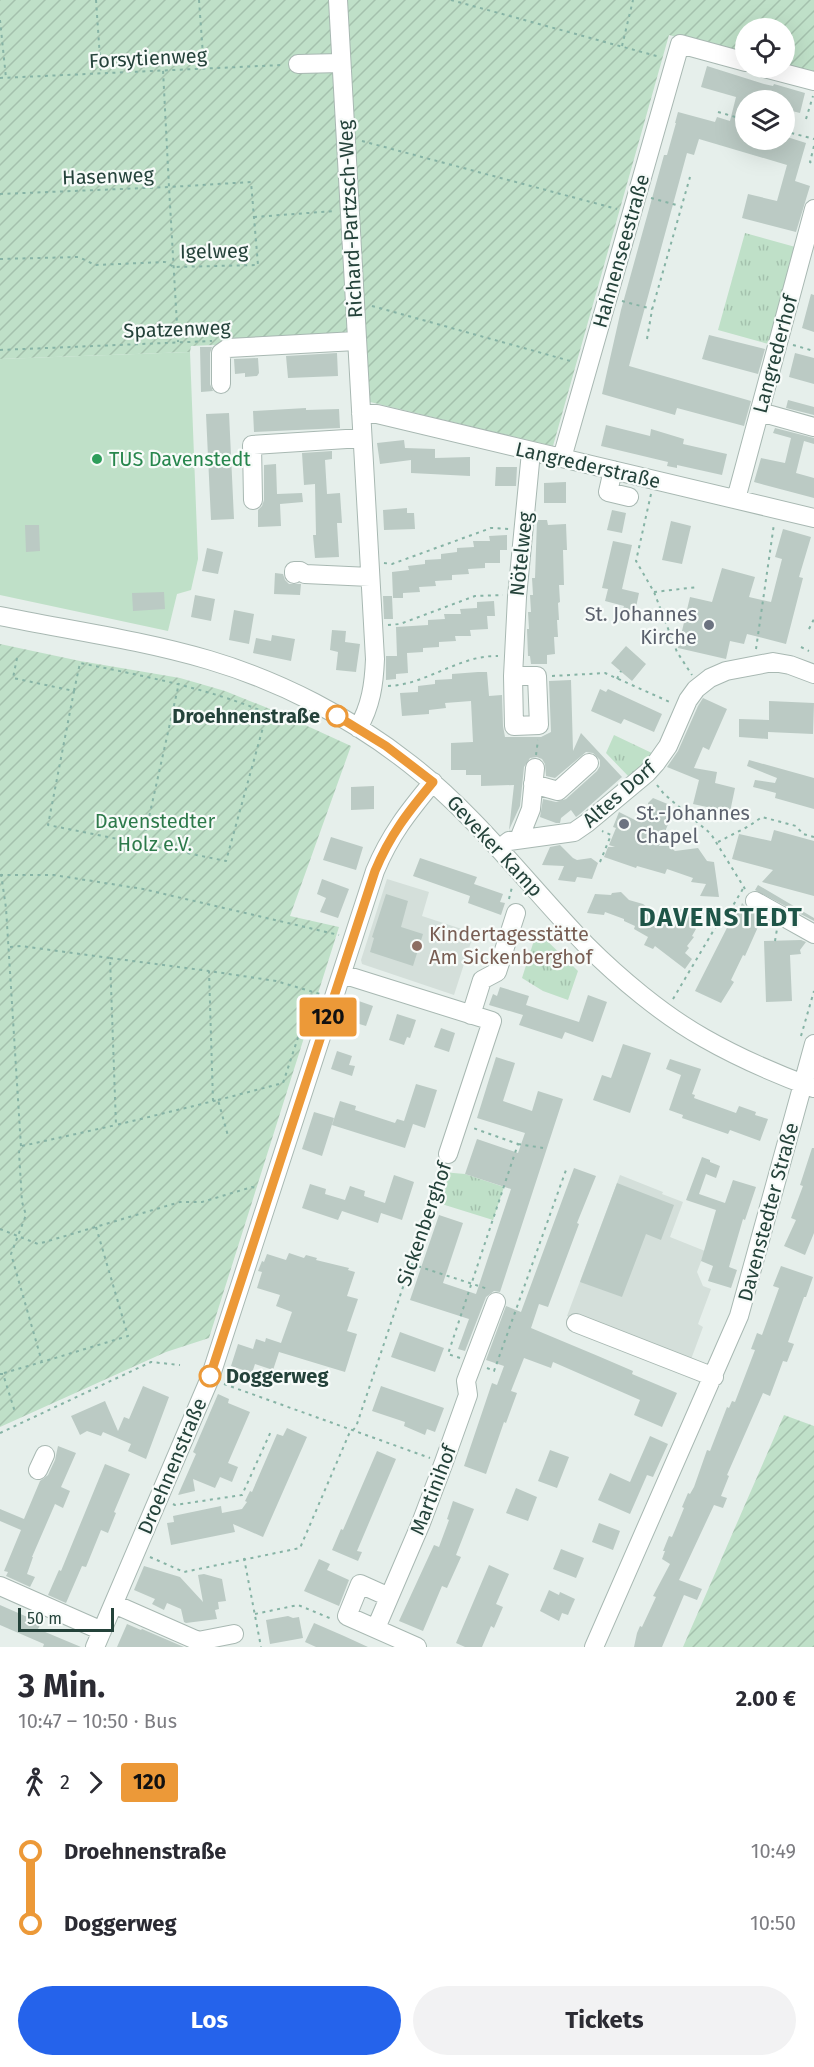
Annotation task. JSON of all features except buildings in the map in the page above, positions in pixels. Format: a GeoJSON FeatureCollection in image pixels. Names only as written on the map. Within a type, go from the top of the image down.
{"type":"FeatureCollection","features":[{"type":"Feature","properties":{"kind":"street","name":"Richard-Partzsch-Weg"},"geometry":{"type":"LineString","coordinates":[[338,0],[375,659],[374,686],[366,714],[358,728]]}},
{"type":"Feature","properties":{"kind":"street"},"geometry":{"type":"LineString","coordinates":[[677,52],[735,60]]}},
{"type":"Feature","properties":{"kind":"street","name":"Hahnenseestraße"},"geometry":{"type":"LineString","coordinates":[[562,458],[677,52]]}},
{"type":"Feature","properties":{"kind":"street"},"geometry":{"type":"LineString","coordinates":[[298,64],[341,63]]}},
{"type":"Feature","properties":{"kind":"street"},"geometry":{"type":"LineString","coordinates":[[795,76],[814,81]]}},
{"type":"Feature","properties":{"kind":"street","name":"Langrederhof"},"geometry":{"type":"LineString","coordinates":[[736,499],[814,209]]}},
{"type":"Feature","properties":{"kind":"street"},"geometry":{"type":"LineString","coordinates":[[221,384],[221,353],[228,348],[356,338]]}},
{"type":"Feature","properties":{"kind":"street"},"geometry":{"type":"LineString","coordinates":[[760,412],[814,427]]}},
{"type":"Feature","properties":{"kind":"street","name":"Langrederstraße"},"geometry":{"type":"LineString","coordinates":[[361,414],[377,414],[814,518]]}},
{"type":"Feature","properties":{"kind":"street"},"geometry":{"type":"LineString","coordinates":[[254,500],[252,445],[362,438]]}},
{"type":"Feature","properties":{"kind":"street","name":"Nötelweg"},"geometry":{"type":"LineString","coordinates":[[531,452],[512,657],[514,726],[539,725]]}},
{"type":"Feature","properties":{"kind":"street"},"geometry":{"type":"LineString","coordinates":[[613,470],[608,492],[629,497]]}},
{"type":"Feature","properties":{"kind":"street"},"geometry":{"type":"LineString","coordinates":[[294,574],[300,571],[305,574],[369,569]]}},
{"type":"Feature","properties":{"kind":"street","name":"Geveker Kamp"},"geometry":{"type":"LineString","coordinates":[[0,616],[166,649],[209,660],[277,686],[358,728],[433,782],[500,849],[586,945],[635,988],[702,1036],[802,1083]]}},
{"type":"Feature","properties":{"kind":"street","name":"Altes Dorf"},"geometry":{"type":"LineString","coordinates":[[500,849],[509,841],[574,832],[587,823],[647,773],[668,746],[688,700],[710,678],[726,671],[773,662],[814,674]]}},
{"type":"Feature","properties":{"kind":"street"},"geometry":{"type":"LineString","coordinates":[[513,676],[537,676],[539,725]]}},
{"type":"Feature","properties":{"kind":"street"},"geometry":{"type":"LineString","coordinates":[[519,839],[531,808],[534,776],[558,791],[590,763]]}},
{"type":"Feature","properties":{"kind":"street","name":"Droehnenstraße"},"geometry":{"type":"LineString","coordinates":[[99,1639],[210,1378],[375,871],[386,845],[399,824],[433,782]]}},
{"type":"Feature","properties":{"kind":"street"},"geometry":{"type":"LineString","coordinates":[[749,894],[814,934]]}},
{"type":"Feature","properties":{"kind":"street"},"geometry":{"type":"LineString","coordinates":[[471,1014],[482,980],[497,972],[516,914]]}},
{"type":"Feature","properties":{"kind":"street","name":"Sickenberghof"},"geometry":{"type":"LineString","coordinates":[[342,974],[492,1021],[447,1154]]}},
{"type":"Feature","properties":{"kind":"street","name":"Davenstedter Straße"},"geometry":{"type":"LineString","coordinates":[[594,1647],[740,1316],[814,1044]]}},
{"type":"Feature","properties":{"kind":"street","name":"Martinihof"},"geometry":{"type":"LineString","coordinates":[[376,1628],[421,1523],[468,1395],[466,1381],[493,1296]]}},
{"type":"Feature","properties":{"kind":"street"},"geometry":{"type":"LineString","coordinates":[[576,1323],[714,1377]]}},
{"type":"Feature","properties":{"kind":"street"},"geometry":{"type":"LineString","coordinates":[[389,1597],[360,1584],[347,1616],[417,1647]]}},
{"type":"Feature","properties":{"kind":"street"},"geometry":{"type":"LineString","coordinates":[[0,1586],[99,1639]]}},
{"type":"Feature","properties":{"kind":"street"},"geometry":{"type":"LineString","coordinates":[[114,1604],[198,1641],[234,1634]]}},
{"type":"Feature","properties":{"kind":"path"},"geometry":{"type":"LineString","coordinates":[[96,0],[100,73]]}},
{"type":"Feature","properties":{"kind":"path"},"geometry":{"type":"LineString","coordinates":[[199,0],[204,69]]}},
{"type":"Feature","properties":{"kind":"path"},"geometry":{"type":"LineString","coordinates":[[451,0],[622,46],[677,52]]}},
{"type":"Feature","properties":{"kind":"path"},"geometry":{"type":"LineString","coordinates":[[622,46],[633,0]]}},
{"type":"Feature","properties":{"kind":"path"},"geometry":{"type":"LineString","coordinates":[[0,20],[6,78]]}},
{"type":"Feature","properties":{"kind":"path","name":"Forsytienweg"},"geometry":{"type":"LineString","coordinates":[[0,78],[298,64]]}},
{"type":"Feature","properties":{"kind":"path"},"geometry":{"type":"LineString","coordinates":[[163,70],[169,187]]}},
{"type":"Feature","properties":{"kind":"path"},"geometry":{"type":"LineString","coordinates":[[807,119],[814,90]]}},
{"type":"Feature","properties":{"kind":"path"},"geometry":{"type":"LineString","coordinates":[[718,112],[735,117]]}},
{"type":"Feature","properties":{"kind":"path"},"geometry":{"type":"LineString","coordinates":[[795,134],[814,139]]}},
{"type":"Feature","properties":{"kind":"path"},"geometry":{"type":"LineString","coordinates":[[346,139],[631,213]]}},
{"type":"Feature","properties":{"kind":"path"},"geometry":{"type":"LineString","coordinates":[[814,146],[810,162],[814,164]]}},
{"type":"Feature","properties":{"kind":"path"},"geometry":{"type":"LineString","coordinates":[[647,339],[652,310],[690,177]]}},
{"type":"Feature","properties":{"kind":"path","name":"Igelweg"},"geometry":{"type":"LineString","coordinates":[[0,260],[79,257],[95,265],[165,262],[174,267],[258,265],[251,182],[169,187]]}},
{"type":"Feature","properties":{"kind":"path","name":"Hasenweg"},"geometry":{"type":"LineString","coordinates":[[0,194],[169,187],[178,342]]}},
{"type":"Feature","properties":{"kind":"path"},"geometry":{"type":"LineString","coordinates":[[637,194],[681,206]]}},
{"type":"Feature","properties":{"kind":"path"},"geometry":{"type":"LineString","coordinates":[[254,217],[349,210]]}},
{"type":"Feature","properties":{"kind":"path"},"geometry":{"type":"LineString","coordinates":[[608,297],[652,310]]}},
{"type":"Feature","properties":{"kind":"path"},"geometry":{"type":"LineString","coordinates":[[354,303],[365,304],[589,366]]}},
{"type":"Feature","properties":{"kind":"path","name":"Spatzenweg"},"geometry":{"type":"LineString","coordinates":[[0,350],[213,341]]}},
{"type":"Feature","properties":{"kind":"path"},"geometry":{"type":"LineString","coordinates":[[778,342],[814,351]]}},
{"type":"Feature","properties":{"kind":"path"},"geometry":{"type":"LineString","coordinates":[[654,480],[636,561],[654,592],[677,652],[700,687]]}},
{"type":"Feature","properties":{"kind":"path"},"geometry":{"type":"LineString","coordinates":[[756,664],[759,623],[778,509]]}},
{"type":"Feature","properties":{"kind":"path"},"geometry":{"type":"LineString","coordinates":[[369,569],[392,564],[491,528],[524,530]]}},
{"type":"Feature","properties":{"kind":"path"},"geometry":{"type":"LineString","coordinates":[[654,592],[698,587]]}},
{"type":"Feature","properties":{"kind":"path"},"geometry":{"type":"LineString","coordinates":[[373,626],[400,624],[476,596],[499,594],[517,597]]}},
{"type":"Feature","properties":{"kind":"path"},"geometry":{"type":"LineString","coordinates":[[809,629],[814,619]]}},
{"type":"Feature","properties":{"kind":"path"},"geometry":{"type":"LineString","coordinates":[[801,647],[809,651]]}},
{"type":"Feature","properties":{"kind":"path"},"geometry":{"type":"LineString","coordinates":[[374,686],[401,685],[487,656],[512,657]]}},
{"type":"Feature","properties":{"kind":"path"},"geometry":{"type":"LineString","coordinates":[[17,658],[13,678],[74,692]]}},
{"type":"Feature","properties":{"kind":"path"},"geometry":{"type":"LineString","coordinates":[[80,663],[179,683],[220,695],[267,713],[226,861],[48,825],[74,692],[80,663]]}},
{"type":"Feature","properties":{"kind":"path"},"geometry":{"type":"LineString","coordinates":[[618,679],[621,671]]}},
{"type":"Feature","properties":{"kind":"path"},"geometry":{"type":"LineString","coordinates":[[537,676],[605,673],[684,709]]}},
{"type":"Feature","properties":{"kind":"path"},"geometry":{"type":"LineString","coordinates":[[143,844],[179,683]]}},
{"type":"Feature","properties":{"kind":"path"},"geometry":{"type":"LineString","coordinates":[[534,776],[539,725]]}},
{"type":"Feature","properties":{"kind":"path"},"geometry":{"type":"LineString","coordinates":[[647,773],[664,794],[717,842],[749,894],[731,909],[715,928],[672,1000]]}},
{"type":"Feature","properties":{"kind":"path"},"geometry":{"type":"LineString","coordinates":[[695,820],[710,811]]}},
{"type":"Feature","properties":{"kind":"path"},"geometry":{"type":"LineString","coordinates":[[717,842],[762,817],[796,826],[803,834],[814,837]]}},
{"type":"Feature","properties":{"kind":"path"},"geometry":{"type":"LineString","coordinates":[[587,823],[611,835],[600,862]]}},
{"type":"Feature","properties":{"kind":"path"},"geometry":{"type":"LineString","coordinates":[[42,1362],[11,1254],[26,1215],[22,1202],[19,1152],[21,1147],[6,908],[0,874],[54,875],[143,889],[353,938]]}},
{"type":"Feature","properties":{"kind":"path"},"geometry":{"type":"LineString","coordinates":[[8,947],[21,946],[276,981],[334,998]]}},
{"type":"Feature","properties":{"kind":"path"},"geometry":{"type":"LineString","coordinates":[[110,958],[116,1125]]}},
{"type":"Feature","properties":{"kind":"path"},"geometry":{"type":"LineString","coordinates":[[209,971],[213,1101]]}},
{"type":"Feature","properties":{"kind":"path"},"geometry":{"type":"LineString","coordinates":[[21,1147],[283,1083],[313,991]]}},
{"type":"Feature","properties":{"kind":"path"},"geometry":{"type":"LineString","coordinates":[[218,1100],[228,1136]]}},
{"type":"Feature","properties":{"kind":"path"},"geometry":{"type":"LineString","coordinates":[[459,1123],[518,1144],[543,1148]]}},
{"type":"Feature","properties":{"kind":"path"},"geometry":{"type":"LineString","coordinates":[[518,1144],[448,1354],[494,1371],[566,1170]]}},
{"type":"Feature","properties":{"kind":"path","name":"Sickenberghof"},"geometry":{"type":"LineString","coordinates":[[244,1558],[300,1548],[352,1430],[356,1427],[447,1154]]}},
{"type":"Feature","properties":{"kind":"path"},"geometry":{"type":"LineString","coordinates":[[0,1229],[38,1244],[180,1202],[202,1202],[252,1187],[271,1191]]}},
{"type":"Feature","properties":{"kind":"path"},"geometry":{"type":"LineString","coordinates":[[15,1412],[2,1374],[128,1336],[96,1227]]}},
{"type":"Feature","properties":{"kind":"path"},"geometry":{"type":"LineString","coordinates":[[411,1264],[471,1284],[493,1296]]}},
{"type":"Feature","properties":{"kind":"path"},"geometry":{"type":"LineString","coordinates":[[0,1433],[151,1362],[180,1365]]}},
{"type":"Feature","properties":{"kind":"path"},"geometry":{"type":"LineString","coordinates":[[210,1378],[444,1462]]}},
{"type":"Feature","properties":{"kind":"path"},"geometry":{"type":"LineString","coordinates":[[159,1497],[175,1505],[242,1495],[272,1429]]}},
{"type":"Feature","properties":{"kind":"path"},"geometry":{"type":"LineString","coordinates":[[137,1551],[184,1572],[244,1558],[261,1647]]}},
{"type":"Feature","properties":{"kind":"path"},"geometry":{"type":"LineString","coordinates":[[255,1614],[298,1605],[337,1622],[347,1616]]}},
{"type":"Feature","properties":{"kind":"shaded area","name":"Kindertagesstätte Am Sickenberghof"},"geometry":{"type":"Polygon","coordinates":[[[387,879],[429,892],[422,916],[474,933],[454,995],[362,964],[361,960],[387,879]]]}},
{"type":"Feature","properties":{"kind":"shaded area"},"geometry":{"type":"Polygon","coordinates":[[[620,1175],[683,1202],[670,1237],[705,1251],[697,1272],[703,1286],[711,1289],[698,1324],[703,1327],[690,1362],[567,1316],[620,1175]]]}},
{"type":"Feature","properties":{"kind":"green space"},"geometry":{"type":"Polygon","coordinates":[[[0,0],[814,0],[814,75],[795,70],[795,18],[735,18],[735,53],[669,35],[553,446],[366,401],[361,338],[191,346],[190,352],[0,359],[0,0]]]}},
{"type":"Feature","properties":{"kind":"green space"},"geometry":{"type":"Polygon","coordinates":[[[745,233],[799,248],[772,345],[718,330],[745,233]]]}},
{"type":"Feature","properties":{"kind":"green space","name":"TUS Davenstedt"},"geometry":{"type":"Polygon","coordinates":[[[190,352],[198,559],[191,590],[177,594],[168,631],[0,595],[0,359],[190,352]]]}},
{"type":"Feature","properties":{"kind":"green space","name":"Davenstedter Holz e.V."},"geometry":{"type":"Polygon","coordinates":[[[0,644],[80,661],[180,678],[225,691],[351,746],[290,916],[339,927],[209,1338],[166,1352],[0,1427],[0,644]]]}},
{"type":"Feature","properties":{"kind":"green space"},"geometry":{"type":"Polygon","coordinates":[[[614,735],[654,754],[630,778],[606,753],[614,735]]]}},
{"type":"Feature","properties":{"kind":"green space"},"geometry":{"type":"Polygon","coordinates":[[[537,931],[578,971],[568,1000],[543,991],[522,978],[537,931]]]}},
{"type":"Feature","properties":{"kind":"green space"},"geometry":{"type":"Polygon","coordinates":[[[442,1172],[465,1174],[504,1187],[493,1220],[432,1201],[442,1172]]]}},
{"type":"Feature","properties":{"kind":"green space"},"geometry":{"type":"Polygon","coordinates":[[[784,1415],[814,1426],[814,1647],[683,1647],[784,1415]]]}},
{"type":"Feature","properties":{"kind":"bus line","name":"120"},"geometry":{"type":"LineString","coordinates":[[210,1376],[375,871],[386,845],[399,824],[433,782],[386,746],[337,716]]}},
{"type":"Feature","properties":{"kind":"place","name":"TUS Davenstedt"},"geometry":{"type":"Point","coordinates":[97,459]}},
{"type":"Feature","properties":{"kind":"place","name":"St. Johannes Kirche"},"geometry":{"type":"Point","coordinates":[709,625]}},
{"type":"Feature","properties":{"kind":"place","name":"Droehnenstraße"},"geometry":{"type":"Point","coordinates":[337,716]}},
{"type":"Feature","properties":{"kind":"place","name":"St.-Johannes Chapel"},"geometry":{"type":"Point","coordinates":[624,824]}},
{"type":"Feature","properties":{"kind":"place","name":"Kindertagesstätte Am Sickenberghof"},"geometry":{"type":"Point","coordinates":[417,946]}},
{"type":"Feature","properties":{"kind":"place","name":"Doggerweg"},"geometry":{"type":"Point","coordinates":[210,1376]}},
{"type":"Feature","properties":{"kind":"district","name":"DAVENSTEDT"},"geometry":{"type":"Point","coordinates":[721,917]}}]}
